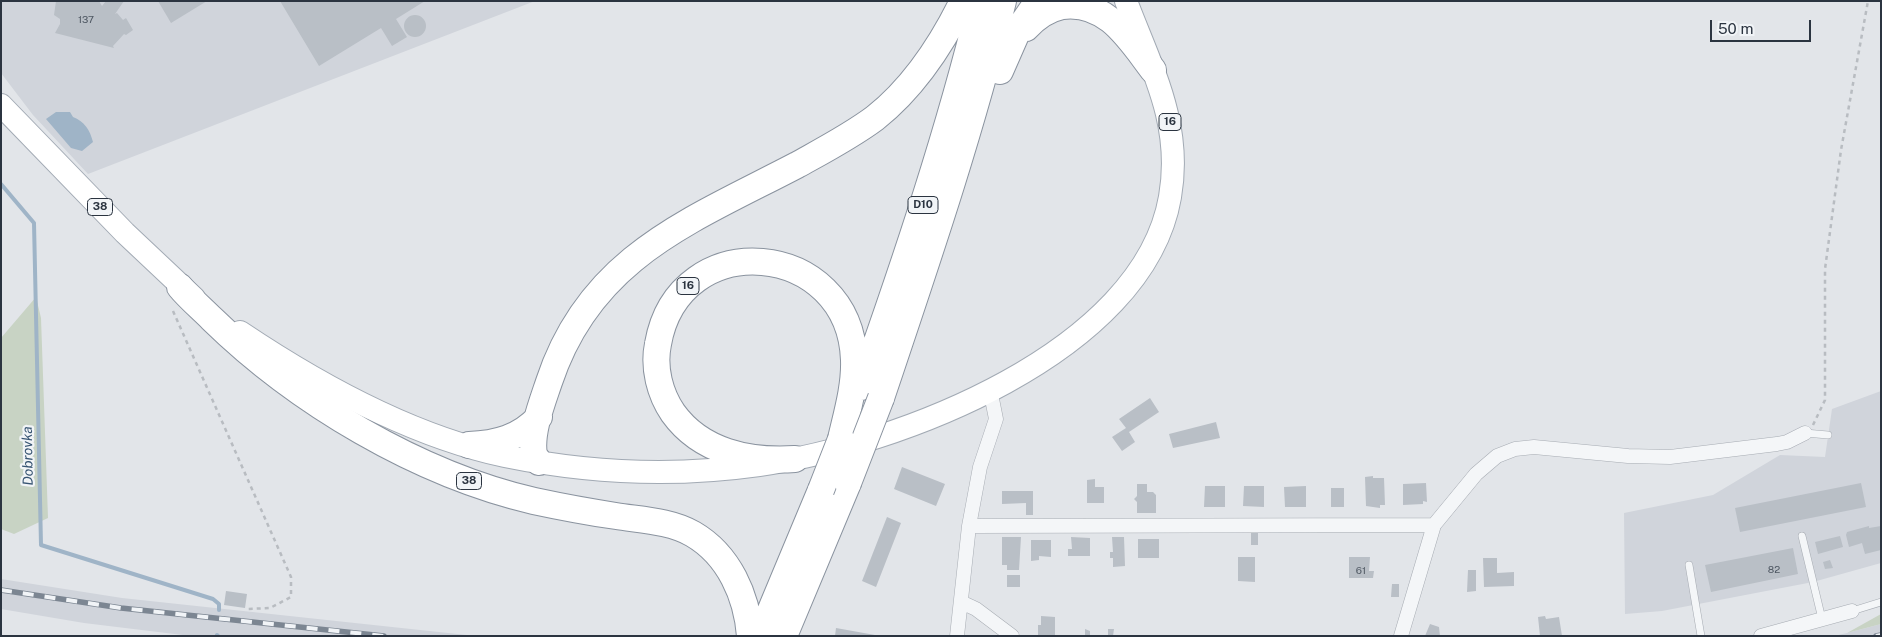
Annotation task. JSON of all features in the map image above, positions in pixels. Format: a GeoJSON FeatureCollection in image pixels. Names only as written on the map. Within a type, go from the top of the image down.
{"type":"FeatureCollection","features":[{"type":"Feature","properties":{"kind":"highway"},"geometry":{"type":"LineString","coordinates":[[539,462],[534,455],[533,447],[539,417],[562,348],[586,308],[617,272],[669,233],[842,140],[875,117],[921,72],[934,54],[963,1]]}},
{"type":"Feature","properties":{"kind":"highway","name":"D10"},"geometry":{"type":"LineString","coordinates":[[760,636],[841,439],[851,406],[900,275],[927,192],[981,1]]}},
{"type":"Feature","properties":{"kind":"highway","name":"D10"},"geometry":{"type":"LineString","coordinates":[[784,636],[848,483],[881,398],[932,247],[991,50],[1003,1]]}},
{"type":"Feature","properties":{"kind":"highway"},"geometry":{"type":"LineString","coordinates":[[932,247],[971,159],[1004,59],[1018,30],[1038,1]]}},
{"type":"Feature","properties":{"kind":"highway"},"geometry":{"type":"LineString","coordinates":[[1004,59],[1013,44],[1036,18],[1057,7],[1085,4],[1102,10],[1115,20],[1153,70]]}},
{"type":"Feature","properties":{"kind":"highway","name":"16"},"geometry":{"type":"LineString","coordinates":[[795,459],[754,458],[725,451],[698,438],[671,410],[660,387],[657,349],[664,321],[678,296],[688,286],[712,270],[740,261],[754,260],[783,264],[809,277],[830,296],[845,322],[850,336],[854,370],[851,406]]}},
{"type":"Feature","properties":{"kind":"highway","name":"38"},"geometry":{"type":"LineString","coordinates":[[180,287],[230,336],[282,379],[372,435],[444,472],[528,499],[572,510],[668,524],[692,534],[712,549],[734,579],[745,607],[750,636]]}},
{"type":"Feature","properties":{"kind":"highway"},"geometry":{"type":"LineString","coordinates":[[468,446],[509,439],[526,429],[539,417]]}},
{"type":"Feature","properties":{"kind":"main road","name":"16"},"geometry":{"type":"LineString","coordinates":[[795,459],[895,431],[939,414],[990,389],[1063,346],[1095,321],[1130,283],[1156,243],[1166,216],[1170,198],[1174,155],[1168,110],[1126,1]]}},
{"type":"Feature","properties":{"kind":"main road","name":"38"},"geometry":{"type":"LineString","coordinates":[[1,105],[180,287],[230,325],[308,373],[391,416],[468,446],[539,462],[632,472],[678,472],[758,465],[795,459]]}},
{"type":"Feature","properties":{"kind":"street"},"geometry":{"type":"LineString","coordinates":[[957,636],[970,526],[980,467],[996,419],[990,389]]}},
{"type":"Feature","properties":{"kind":"street"},"geometry":{"type":"LineString","coordinates":[[1401,636],[1434,526],[1482,467],[1497,456],[1515,448],[1534,447],[1649,457],[1691,456],[1782,443],[1805,433]]}},
{"type":"Feature","properties":{"kind":"street"},"geometry":{"type":"LineString","coordinates":[[970,526],[1434,526]]}},
{"type":"Feature","properties":{"kind":"street"},"geometry":{"type":"LineString","coordinates":[[961,602],[976,609],[1012,636]]}},
{"type":"Feature","properties":{"kind":"street"},"geometry":{"type":"LineString","coordinates":[[1761,636],[1852,611]]}},
{"type":"Feature","properties":{"kind":"lane"},"geometry":{"type":"LineString","coordinates":[[1805,433],[1828,435]]}},
{"type":"Feature","properties":{"kind":"lane"},"geometry":{"type":"LineString","coordinates":[[1802,536],[1822,619]]}},
{"type":"Feature","properties":{"kind":"lane"},"geometry":{"type":"LineString","coordinates":[[1689,565],[1701,636]]}},
{"type":"Feature","properties":{"kind":"lane"},"geometry":{"type":"LineString","coordinates":[[1852,611],[1881,602]]}},
{"type":"Feature","properties":{"kind":"path"},"geometry":{"type":"LineString","coordinates":[[1805,433],[1818,418],[1825,400],[1825,269],[1841,150],[1868,1]]}},
{"type":"Feature","properties":{"kind":"path"},"geometry":{"type":"LineString","coordinates":[[180,287],[171,305],[291,577],[291,598],[270,608],[247,609]]}},
{"type":"Feature","properties":{"kind":"shaded area"},"geometry":{"type":"Polygon","coordinates":[[[1,1],[535,1],[88,174],[33,115],[1,73],[1,1]]]}},
{"type":"Feature","properties":{"kind":"shaded area"},"geometry":{"type":"Polygon","coordinates":[[[1881,391],[1881,563],[1813,582],[1662,611],[1625,614],[1624,513],[1713,495],[1780,455],[1825,457],[1832,409],[1881,391]]]}},
{"type":"Feature","properties":{"kind":"shaded area"},"geometry":{"type":"Polygon","coordinates":[[[1,579],[122,598],[476,636],[191,636],[84,623],[1,609],[1,579]]]}},
{"type":"Feature","properties":{"kind":"shaded area"},"geometry":{"type":"Polygon","coordinates":[[[1881,624],[1881,636],[1834,636],[1847,633],[1881,624]]]}},
{"type":"Feature","properties":{"kind":"green space"},"geometry":{"type":"Polygon","coordinates":[[[36,297],[41,318],[48,518],[14,534],[1,529],[1,338],[36,297]]]}},
{"type":"Feature","properties":{"kind":"green space"},"geometry":{"type":"Polygon","coordinates":[[[1881,614],[1881,624],[1847,633],[1881,614]]]}},
{"type":"Feature","properties":{"kind":"water"},"geometry":{"type":"Polygon","coordinates":[[[56,112],[70,112],[73,117],[86,126],[93,142],[82,151],[71,148],[46,119],[56,112]]]}},
{"type":"Feature","properties":{"kind":"building"},"geometry":{"type":"Polygon","coordinates":[[[56,1],[99,1],[102,6],[106,1],[124,1],[115,14],[117,13],[123,20],[126,18],[133,30],[126,35],[124,34],[113,46],[114,48],[55,33],[60,24],[60,19],[54,15],[56,1]]]}},
{"type":"Feature","properties":{"kind":"building"},"geometry":{"type":"Polygon","coordinates":[[[158,1],[207,1],[171,23],[158,1]]]}},
{"type":"Feature","properties":{"kind":"building"},"geometry":{"type":"Polygon","coordinates":[[[280,1],[425,1],[396,19],[407,37],[392,46],[381,28],[319,66],[280,1]]]}},
{"type":"Feature","properties":{"kind":"building"},"geometry":{"type":"Polygon","coordinates":[[[415,15],[423,18],[426,26],[423,34],[415,37],[407,34],[404,26],[407,18],[415,15]]]}},
{"type":"Feature","properties":{"kind":"building"},"geometry":{"type":"Polygon","coordinates":[[[1150,398],[1159,412],[1129,432],[1135,442],[1122,451],[1112,437],[1126,428],[1119,419],[1150,398]]]}},
{"type":"Feature","properties":{"kind":"building"},"geometry":{"type":"Polygon","coordinates":[[[1216,422],[1220,438],[1173,448],[1169,434],[1216,422]]]}},
{"type":"Feature","properties":{"kind":"building"},"geometry":{"type":"Polygon","coordinates":[[[902,467],[945,484],[936,506],[894,489],[902,467]]]}},
{"type":"Feature","properties":{"kind":"building"},"geometry":{"type":"Polygon","coordinates":[[[1373,476],[1373,478],[1384,478],[1385,505],[1380,505],[1380,508],[1366,506],[1365,477],[1373,476]]]}},
{"type":"Feature","properties":{"kind":"building"},"geometry":{"type":"Polygon","coordinates":[[[1095,479],[1095,487],[1104,487],[1104,503],[1087,503],[1087,480],[1095,479]]]}},
{"type":"Feature","properties":{"kind":"building"},"geometry":{"type":"Polygon","coordinates":[[[1426,483],[1427,502],[1403,505],[1403,484],[1426,483]]]}},
{"type":"Feature","properties":{"kind":"building"},"geometry":{"type":"Polygon","coordinates":[[[1861,483],[1866,507],[1740,532],[1735,508],[1861,483]]]}},
{"type":"Feature","properties":{"kind":"building"},"geometry":{"type":"Polygon","coordinates":[[[1137,484],[1147,484],[1147,492],[1153,492],[1156,495],[1156,513],[1137,513],[1137,502],[1134,499],[1137,496],[1137,484]]]}},
{"type":"Feature","properties":{"kind":"building"},"geometry":{"type":"Polygon","coordinates":[[[1205,486],[1225,486],[1225,507],[1204,507],[1205,486]]]}},
{"type":"Feature","properties":{"kind":"building"},"geometry":{"type":"Polygon","coordinates":[[[1244,486],[1264,486],[1264,507],[1243,506],[1244,486]]]}},
{"type":"Feature","properties":{"kind":"building"},"geometry":{"type":"Polygon","coordinates":[[[1306,486],[1306,507],[1285,507],[1284,487],[1306,486]]]}},
{"type":"Feature","properties":{"kind":"building"},"geometry":{"type":"Polygon","coordinates":[[[1331,488],[1344,488],[1344,507],[1331,507],[1331,488]]]}},
{"type":"Feature","properties":{"kind":"building"},"geometry":{"type":"Polygon","coordinates":[[[1002,491],[1033,491],[1033,515],[1026,515],[1026,503],[1002,504],[1002,491]]]}},
{"type":"Feature","properties":{"kind":"building"},"geometry":{"type":"Polygon","coordinates":[[[887,517],[901,523],[876,587],[862,581],[887,517]]]}},
{"type":"Feature","properties":{"kind":"building"},"geometry":{"type":"Polygon","coordinates":[[[1869,526],[1869,528],[1881,526],[1881,550],[1865,554],[1862,543],[1849,547],[1847,532],[1869,526]]]}},
{"type":"Feature","properties":{"kind":"building"},"geometry":{"type":"Polygon","coordinates":[[[1251,533],[1258,533],[1258,545],[1251,545],[1251,533]]]}},
{"type":"Feature","properties":{"kind":"building"},"geometry":{"type":"Polygon","coordinates":[[[1840,536],[1843,547],[1818,554],[1815,542],[1840,536]]]}},
{"type":"Feature","properties":{"kind":"building"},"geometry":{"type":"Polygon","coordinates":[[[1002,537],[1021,537],[1019,570],[1007,570],[1007,565],[1002,565],[1002,537]]]}},
{"type":"Feature","properties":{"kind":"building"},"geometry":{"type":"Polygon","coordinates":[[[1071,537],[1090,538],[1090,556],[1068,556],[1068,549],[1072,549],[1071,537]]]}},
{"type":"Feature","properties":{"kind":"building"},"geometry":{"type":"Polygon","coordinates":[[[1112,537],[1124,537],[1125,566],[1113,567],[1113,558],[1110,558],[1110,552],[1113,552],[1112,537]]]}},
{"type":"Feature","properties":{"kind":"building"},"geometry":{"type":"Polygon","coordinates":[[[1138,539],[1159,539],[1159,558],[1138,558],[1138,539]]]}},
{"type":"Feature","properties":{"kind":"building"},"geometry":{"type":"Polygon","coordinates":[[[1031,540],[1051,540],[1051,557],[1039,556],[1039,560],[1031,561],[1031,540]]]}},
{"type":"Feature","properties":{"kind":"building"},"geometry":{"type":"Polygon","coordinates":[[[1793,548],[1798,574],[1711,592],[1705,565],[1793,548]]]}},
{"type":"Feature","properties":{"kind":"building"},"geometry":{"type":"Polygon","coordinates":[[[1238,557],[1255,557],[1255,582],[1238,581],[1238,557]]]}},
{"type":"Feature","properties":{"kind":"building"},"geometry":{"type":"Polygon","coordinates":[[[1349,557],[1370,557],[1369,571],[1374,571],[1373,578],[1349,578],[1349,557]]]}},
{"type":"Feature","properties":{"kind":"building"},"geometry":{"type":"Polygon","coordinates":[[[1483,558],[1497,558],[1497,573],[1514,572],[1514,586],[1484,587],[1483,558]]]}},
{"type":"Feature","properties":{"kind":"building"},"geometry":{"type":"Polygon","coordinates":[[[1830,560],[1833,568],[1825,569],[1823,562],[1830,560]]]}},
{"type":"Feature","properties":{"kind":"building"},"geometry":{"type":"Polygon","coordinates":[[[1468,570],[1476,570],[1476,591],[1467,592],[1468,570]]]}},
{"type":"Feature","properties":{"kind":"building"},"geometry":{"type":"Polygon","coordinates":[[[1007,575],[1020,575],[1020,587],[1007,587],[1007,575]]]}},
{"type":"Feature","properties":{"kind":"building"},"geometry":{"type":"Polygon","coordinates":[[[1392,584],[1399,584],[1399,597],[1391,597],[1392,584]]]}},
{"type":"Feature","properties":{"kind":"building"},"geometry":{"type":"Polygon","coordinates":[[[226,591],[247,594],[245,608],[224,605],[226,591]]]}},
{"type":"Feature","properties":{"kind":"building"},"geometry":{"type":"Polygon","coordinates":[[[1041,616],[1055,617],[1055,636],[1038,635],[1038,625],[1041,625],[1041,616]]]}},
{"type":"Feature","properties":{"kind":"building"},"geometry":{"type":"Polygon","coordinates":[[[1545,616],[1546,619],[1559,617],[1562,636],[1540,636],[1538,617],[1545,616]]]}},
{"type":"Feature","properties":{"kind":"building"},"geometry":{"type":"Polygon","coordinates":[[[1430,624],[1439,627],[1440,636],[1425,636],[1430,624]]]}},
{"type":"Feature","properties":{"kind":"building"},"geometry":{"type":"Polygon","coordinates":[[[836,628],[875,635],[875,636],[835,636],[836,628]]]}},
{"type":"Feature","properties":{"kind":"building"},"geometry":{"type":"Polygon","coordinates":[[[1085,629],[1090,631],[1090,636],[1085,636],[1085,629]]]}},
{"type":"Feature","properties":{"kind":"building"},"geometry":{"type":"Polygon","coordinates":[[[1108,629],[1114,629],[1113,636],[1108,636],[1108,629]]]}},
{"type":"Feature","properties":{"kind":"waterway","name":"Dobrovka"},"geometry":{"type":"LineString","coordinates":[[1,184],[34,223],[41,545],[213,599],[219,604],[219,610]]}},
{"type":"Feature","properties":{"kind":"railway"},"geometry":{"type":"LineString","coordinates":[[1,590],[121,608],[384,636]]}},
{"type":"Feature","properties":{"kind":"railway"},"geometry":{"type":"LineString","coordinates":[[1876,636],[1881,635]]}}]}
